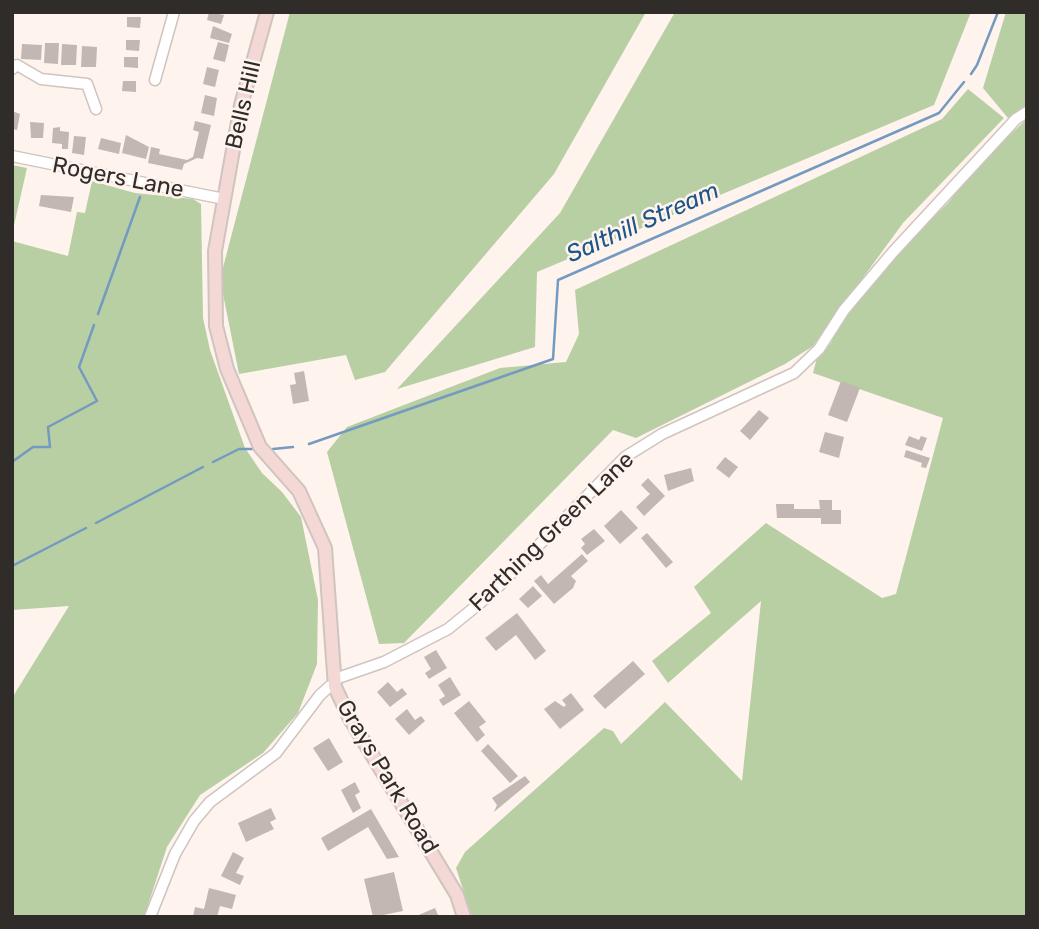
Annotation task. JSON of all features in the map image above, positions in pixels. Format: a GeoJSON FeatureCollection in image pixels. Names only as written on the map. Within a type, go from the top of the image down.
{"type":"FeatureCollection","features":[{"type":"Feature","properties":{"kind":"main road","name":"Bells Hill"},"geometry":{"type":"LineString","coordinates":[[224,199],[241,105],[267,12]]}},
{"type":"Feature","properties":{"kind":"main road","name":"Grays Park Road"},"geometry":{"type":"LineString","coordinates":[[224,199],[213,272],[216,326],[227,369],[260,447],[299,491],[325,548],[335,683],[349,717],[451,886],[464,917]]}},
{"type":"Feature","properties":{"kind":"street"},"geometry":{"type":"LineString","coordinates":[[155,80],[174,12]]}},
{"type":"Feature","properties":{"kind":"street"},"geometry":{"type":"LineString","coordinates":[[12,69],[17,65],[41,79],[87,84],[96,108]]}},
{"type":"Feature","properties":{"kind":"street","name":"Farthing Green Lane"},"geometry":{"type":"LineString","coordinates":[[335,683],[449,629],[491,594],[625,457],[662,434],[794,373],[819,349],[844,310],[892,252],[1016,119],[1027,112]]}},
{"type":"Feature","properties":{"kind":"street","name":"Rogers Lane"},"geometry":{"type":"LineString","coordinates":[[12,156],[224,199]]}},
{"type":"Feature","properties":{"kind":"street"},"geometry":{"type":"LineString","coordinates":[[150,917],[175,854],[194,821],[210,802],[276,753],[320,695],[335,683]]}},
{"type":"Feature","properties":{"kind":"green space"},"geometry":{"type":"Polygon","coordinates":[[[290,12],[646,12],[554,174],[385,372],[355,380],[346,355],[239,374],[220,279],[290,12]]]}},
{"type":"Feature","properties":{"kind":"green space"},"geometry":{"type":"Polygon","coordinates":[[[675,12],[971,12],[934,105],[537,272],[535,347],[397,389],[560,213],[675,12]]]}},
{"type":"Feature","properties":{"kind":"green space"},"geometry":{"type":"Polygon","coordinates":[[[1006,12],[1027,12],[1027,105],[1008,118],[983,88],[1006,12]]]}},
{"type":"Feature","properties":{"kind":"green space"},"geometry":{"type":"Polygon","coordinates":[[[968,89],[1004,118],[903,223],[813,346],[785,364],[636,438],[613,430],[404,643],[379,644],[327,452],[347,427],[500,368],[566,362],[579,334],[575,290],[942,119],[968,89]]]}},
{"type":"Feature","properties":{"kind":"green space"},"geometry":{"type":"Polygon","coordinates":[[[1027,119],[1027,917],[472,917],[456,868],[465,852],[604,728],[613,731],[621,744],[665,702],[742,781],[761,601],[668,683],[652,661],[711,613],[694,587],[766,523],[882,598],[896,594],[943,418],[813,373],[817,358],[831,343],[836,328],[916,234],[948,203],[979,163],[1027,119]]]}},
{"type":"Feature","properties":{"kind":"green space"},"geometry":{"type":"Polygon","coordinates":[[[12,165],[27,168],[12,234],[12,165]]]}},
{"type":"Feature","properties":{"kind":"green space"},"geometry":{"type":"Polygon","coordinates":[[[92,181],[135,193],[193,199],[201,204],[203,318],[210,350],[245,448],[262,473],[282,492],[301,517],[318,600],[317,664],[298,713],[263,753],[200,795],[167,847],[144,917],[12,917],[12,698],[69,606],[12,610],[12,241],[68,256],[77,212],[85,213],[92,181]]]}},
{"type":"Feature","properties":{"kind":"building"},"geometry":{"type":"Polygon","coordinates":[[[209,12],[224,15],[221,24],[207,20],[209,12]]]}},
{"type":"Feature","properties":{"kind":"building"},"geometry":{"type":"Polygon","coordinates":[[[127,17],[141,17],[140,28],[127,27],[127,17]]]}},
{"type":"Feature","properties":{"kind":"building"},"geometry":{"type":"Polygon","coordinates":[[[213,26],[232,34],[229,43],[210,38],[213,26]]]}},
{"type":"Feature","properties":{"kind":"building"},"geometry":{"type":"Polygon","coordinates":[[[126,40],[140,40],[139,51],[126,50],[126,40]]]}},
{"type":"Feature","properties":{"kind":"building"},"geometry":{"type":"Polygon","coordinates":[[[218,42],[229,45],[225,62],[213,59],[218,42]]]}},
{"type":"Feature","properties":{"kind":"building"},"geometry":{"type":"Polygon","coordinates":[[[45,43],[59,43],[58,64],[44,63],[45,43]]]}},
{"type":"Feature","properties":{"kind":"building"},"geometry":{"type":"Polygon","coordinates":[[[22,44],[42,45],[41,60],[21,59],[22,44]]]}},
{"type":"Feature","properties":{"kind":"building"},"geometry":{"type":"Polygon","coordinates":[[[62,44],[77,45],[76,65],[61,65],[62,44]]]}},
{"type":"Feature","properties":{"kind":"building"},"geometry":{"type":"Polygon","coordinates":[[[82,46],[97,47],[96,67],[81,67],[82,46]]]}},
{"type":"Feature","properties":{"kind":"building"},"geometry":{"type":"Polygon","coordinates":[[[124,57],[138,57],[138,68],[124,67],[124,57]]]}},
{"type":"Feature","properties":{"kind":"building"},"geometry":{"type":"Polygon","coordinates":[[[207,67],[219,70],[215,87],[203,84],[207,67]]]}},
{"type":"Feature","properties":{"kind":"building"},"geometry":{"type":"Polygon","coordinates":[[[123,81],[136,81],[136,92],[122,91],[123,81]]]}},
{"type":"Feature","properties":{"kind":"building"},"geometry":{"type":"Polygon","coordinates":[[[205,95],[217,98],[214,116],[201,113],[205,95]]]}},
{"type":"Feature","properties":{"kind":"building"},"geometry":{"type":"Polygon","coordinates":[[[12,111],[20,114],[17,130],[12,129],[12,111]]]}},
{"type":"Feature","properties":{"kind":"building"},"geometry":{"type":"Polygon","coordinates":[[[195,121],[211,125],[203,159],[197,158],[184,164],[182,170],[148,163],[151,147],[160,149],[159,154],[187,160],[193,157],[199,132],[193,130],[195,121]]]}},
{"type":"Feature","properties":{"kind":"building"},"geometry":{"type":"Polygon","coordinates":[[[30,122],[44,123],[43,138],[31,138],[30,122]]]}},
{"type":"Feature","properties":{"kind":"building"},"geometry":{"type":"Polygon","coordinates":[[[60,127],[60,131],[69,132],[68,149],[62,149],[62,144],[52,143],[53,128],[60,127]]]}},
{"type":"Feature","properties":{"kind":"building"},"geometry":{"type":"Polygon","coordinates":[[[126,135],[149,147],[146,159],[122,153],[126,135]]]}},
{"type":"Feature","properties":{"kind":"building"},"geometry":{"type":"Polygon","coordinates":[[[74,136],[86,137],[84,155],[72,153],[74,136]]]}},
{"type":"Feature","properties":{"kind":"building"},"geometry":{"type":"Polygon","coordinates":[[[101,138],[121,143],[119,154],[98,149],[101,138]]]}},
{"type":"Feature","properties":{"kind":"building"},"geometry":{"type":"Polygon","coordinates":[[[41,195],[74,197],[71,212],[39,206],[41,195]]]}},
{"type":"Feature","properties":{"kind":"building"},"geometry":{"type":"Polygon","coordinates":[[[304,371],[309,401],[293,404],[290,385],[296,384],[294,373],[304,371]]]}},
{"type":"Feature","properties":{"kind":"building"},"geometry":{"type":"Polygon","coordinates":[[[841,381],[860,388],[847,422],[828,415],[841,381]]]}},
{"type":"Feature","properties":{"kind":"building"},"geometry":{"type":"Polygon","coordinates":[[[759,410],[769,418],[750,440],[740,431],[759,410]]]}},
{"type":"Feature","properties":{"kind":"building"},"geometry":{"type":"Polygon","coordinates":[[[825,432],[844,437],[839,458],[819,452],[825,432]]]}},
{"type":"Feature","properties":{"kind":"building"},"geometry":{"type":"Polygon","coordinates":[[[909,436],[919,440],[921,436],[927,438],[922,451],[905,445],[909,436]]]}},
{"type":"Feature","properties":{"kind":"building"},"geometry":{"type":"Polygon","coordinates":[[[906,450],[930,458],[926,468],[921,467],[922,463],[904,457],[906,450]]]}},
{"type":"Feature","properties":{"kind":"building"},"geometry":{"type":"Polygon","coordinates":[[[725,457],[738,467],[729,478],[716,468],[725,457]]]}},
{"type":"Feature","properties":{"kind":"building"},"geometry":{"type":"Polygon","coordinates":[[[691,468],[694,481],[668,491],[664,475],[691,468]]]}},
{"type":"Feature","properties":{"kind":"building"},"geometry":{"type":"Polygon","coordinates":[[[648,478],[665,496],[644,516],[636,507],[650,494],[641,485],[648,478]]]}},
{"type":"Feature","properties":{"kind":"building"},"geometry":{"type":"Polygon","coordinates":[[[819,500],[832,500],[832,510],[841,510],[841,524],[821,524],[821,518],[777,518],[776,504],[794,504],[794,509],[820,509],[819,500]]]}},
{"type":"Feature","properties":{"kind":"building"},"geometry":{"type":"Polygon","coordinates":[[[621,510],[638,528],[620,544],[604,526],[621,510]]]}},
{"type":"Feature","properties":{"kind":"building"},"geometry":{"type":"Polygon","coordinates":[[[594,529],[605,541],[587,555],[581,548],[585,544],[581,539],[594,529]]]}},
{"type":"Feature","properties":{"kind":"building"},"geometry":{"type":"Polygon","coordinates":[[[647,533],[673,562],[666,568],[641,538],[647,533]]]}},
{"type":"Feature","properties":{"kind":"building"},"geometry":{"type":"Polygon","coordinates":[[[582,554],[588,561],[571,576],[576,581],[573,588],[554,604],[534,581],[541,575],[548,584],[582,554]]]}},
{"type":"Feature","properties":{"kind":"building"},"geometry":{"type":"Polygon","coordinates":[[[533,586],[542,596],[528,608],[519,599],[533,586]]]}},
{"type":"Feature","properties":{"kind":"building"},"geometry":{"type":"Polygon","coordinates":[[[517,613],[546,651],[535,660],[516,635],[496,651],[485,638],[517,613]]]}},
{"type":"Feature","properties":{"kind":"building"},"geometry":{"type":"Polygon","coordinates":[[[436,650],[447,668],[429,679],[425,673],[431,669],[424,657],[436,650]]]}},
{"type":"Feature","properties":{"kind":"building"},"geometry":{"type":"Polygon","coordinates":[[[633,661],[645,674],[605,709],[593,696],[633,661]]]}},
{"type":"Feature","properties":{"kind":"building"},"geometry":{"type":"Polygon","coordinates":[[[450,677],[461,695],[443,706],[439,700],[445,696],[438,685],[450,677]]]}},
{"type":"Feature","properties":{"kind":"building"},"geometry":{"type":"Polygon","coordinates":[[[388,682],[397,692],[402,688],[407,694],[390,707],[377,692],[388,682]]]}},
{"type":"Feature","properties":{"kind":"building"},"geometry":{"type":"Polygon","coordinates":[[[571,693],[584,710],[560,729],[544,709],[555,701],[564,707],[566,705],[562,700],[571,693]]]}},
{"type":"Feature","properties":{"kind":"building"},"geometry":{"type":"Polygon","coordinates":[[[469,701],[486,722],[479,727],[485,735],[477,742],[454,713],[469,701]]]}},
{"type":"Feature","properties":{"kind":"building"},"geometry":{"type":"Polygon","coordinates":[[[407,709],[415,720],[421,716],[425,721],[409,735],[395,719],[407,709]]]}},
{"type":"Feature","properties":{"kind":"building"},"geometry":{"type":"Polygon","coordinates":[[[329,738],[343,762],[328,771],[313,748],[329,738]]]}},
{"type":"Feature","properties":{"kind":"building"},"geometry":{"type":"Polygon","coordinates":[[[488,744],[518,776],[510,783],[481,751],[488,744]]]}},
{"type":"Feature","properties":{"kind":"building"},"geometry":{"type":"Polygon","coordinates":[[[525,776],[530,782],[494,812],[497,805],[492,798],[525,776]]]}},
{"type":"Feature","properties":{"kind":"building"},"geometry":{"type":"Polygon","coordinates":[[[355,782],[360,792],[355,795],[361,808],[353,813],[341,790],[355,782]]]}},
{"type":"Feature","properties":{"kind":"building"},"geometry":{"type":"Polygon","coordinates":[[[271,808],[276,819],[270,822],[274,829],[246,842],[238,823],[271,808]]]}},
{"type":"Feature","properties":{"kind":"building"},"geometry":{"type":"Polygon","coordinates":[[[371,809],[399,857],[387,859],[368,827],[328,851],[321,838],[371,809]]]}},
{"type":"Feature","properties":{"kind":"building"},"geometry":{"type":"Polygon","coordinates":[[[233,852],[244,858],[236,873],[244,876],[240,885],[221,876],[233,852]]]}},
{"type":"Feature","properties":{"kind":"building"},"geometry":{"type":"Polygon","coordinates":[[[394,872],[403,911],[373,917],[364,879],[394,872]]]}},
{"type":"Feature","properties":{"kind":"building"},"geometry":{"type":"Polygon","coordinates":[[[209,888],[236,895],[232,909],[220,906],[217,917],[193,917],[195,907],[204,909],[209,888]]]}},
{"type":"Feature","properties":{"kind":"building"},"geometry":{"type":"Polygon","coordinates":[[[435,908],[439,917],[414,917],[435,908]]]}},
{"type":"Feature","properties":{"kind":"waterway","name":"Salthill Stream"},"geometry":{"type":"LineString","coordinates":[[971,74],[998,12]]}},
{"type":"Feature","properties":{"kind":"waterway","name":"Salthill Stream"},"geometry":{"type":"LineString","coordinates":[[309,444],[553,359],[558,280],[939,113],[964,82]]}},
{"type":"Feature","properties":{"kind":"waterway"},"geometry":{"type":"LineString","coordinates":[[98,314],[140,197]]}},
{"type":"Feature","properties":{"kind":"waterway"},"geometry":{"type":"LineString","coordinates":[[12,462],[33,447],[50,447],[48,427],[97,401],[79,367],[94,325]]}},
{"type":"Feature","properties":{"kind":"waterway","name":"Salthill Stream"},"geometry":{"type":"LineString","coordinates":[[273,449],[293,447]]}},
{"type":"Feature","properties":{"kind":"waterway","name":"Salthill Stream"},"geometry":{"type":"LineString","coordinates":[[213,462],[239,449],[252,449]]}},
{"type":"Feature","properties":{"kind":"waterway","name":"Salthill Stream"},"geometry":{"type":"LineString","coordinates":[[96,523],[203,467]]}},
{"type":"Feature","properties":{"kind":"waterway","name":"Salthill Stream"},"geometry":{"type":"LineString","coordinates":[[12,566],[86,528]]}}]}
